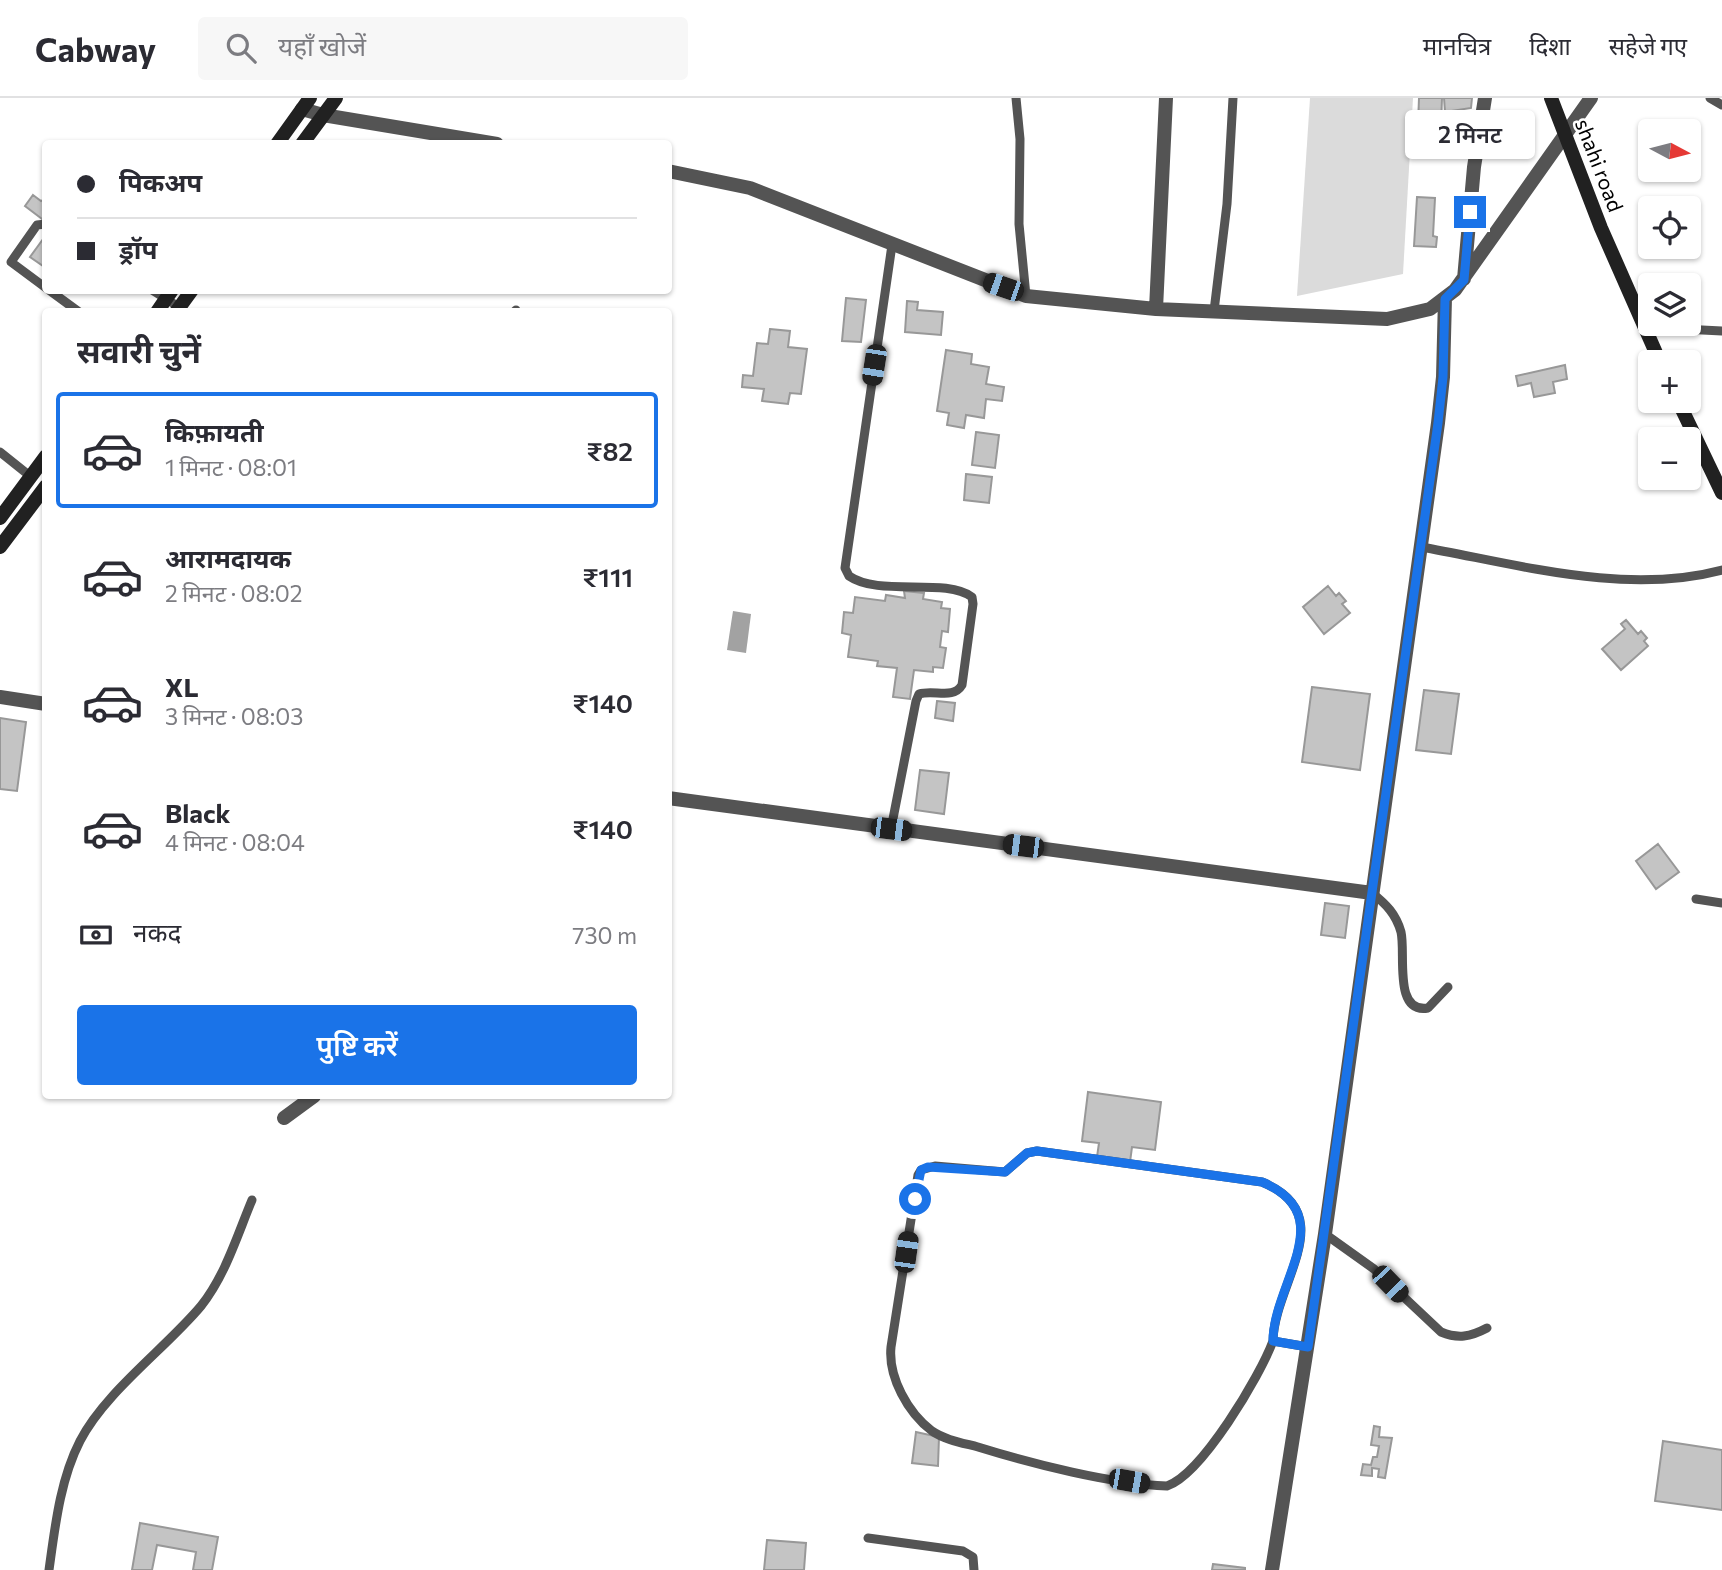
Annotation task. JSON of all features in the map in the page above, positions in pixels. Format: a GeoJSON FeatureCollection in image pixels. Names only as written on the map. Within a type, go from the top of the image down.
{"type":"FeatureCollection","features":[{"type":"Feature","properties":{"kind":"street"},"geometry":{"type":"LineString","coordinates":[[305,140],[336,98]]}},
{"type":"Feature","properties":{"kind":"street"},"geometry":{"type":"LineString","coordinates":[[1156,309],[1166,98]]}},
{"type":"Feature","properties":{"kind":"street"},"geometry":{"type":"LineString","coordinates":[[1464,280],[1474,167],[1485,98]]}},
{"type":"Feature","properties":{"kind":"street","name":"shahi road"},"geometry":{"type":"LineString","coordinates":[[1551,98],[1638,315]]}},
{"type":"Feature","properties":{"kind":"street"},"geometry":{"type":"LineString","coordinates":[[672,172],[750,188],[892,246],[1026,296],[1156,309],[1387,320],[1430,309],[1445,299],[1464,280],[1591,98]]}},
{"type":"Feature","properties":{"kind":"street"},"geometry":{"type":"LineString","coordinates":[[280,140],[306,103],[323,115],[473,140]]}},
{"type":"Feature","properties":{"kind":"street"},"geometry":{"type":"LineString","coordinates":[[1272,1570],[1325,1234],[1421,547],[1443,377],[1445,299]]}},
{"type":"Feature","properties":{"kind":"street"},"geometry":{"type":"LineString","coordinates":[[1684,413],[1722,494]]}},
{"type":"Feature","properties":{"kind":"street"},"geometry":{"type":"LineString","coordinates":[[0,518],[42,461]]}},
{"type":"Feature","properties":{"kind":"street"},"geometry":{"type":"LineString","coordinates":[[0,547],[42,491]]}},
{"type":"Feature","properties":{"kind":"street"},"geometry":{"type":"LineString","coordinates":[[0,697],[42,703]]}},
{"type":"Feature","properties":{"kind":"street"},"geometry":{"type":"LineString","coordinates":[[672,799],[1372,894]]}},
{"type":"Feature","properties":{"kind":"street"},"geometry":{"type":"LineString","coordinates":[[284,1118],[310,1099]]}},
{"type":"Feature","properties":{"kind":"lane"},"geometry":{"type":"LineString","coordinates":[[1016,98],[1020,139],[1019,225],[1026,296]]}},
{"type":"Feature","properties":{"kind":"lane"},"geometry":{"type":"LineString","coordinates":[[1214,311],[1227,204],[1233,98]]}},
{"type":"Feature","properties":{"kind":"lane"},"geometry":{"type":"LineString","coordinates":[[1710,98],[1722,105]]}},
{"type":"Feature","properties":{"kind":"lane"},"geometry":{"type":"LineString","coordinates":[[42,224],[37,225],[11,262],[42,285]]}},
{"type":"Feature","properties":{"kind":"lane"},"geometry":{"type":"LineString","coordinates":[[891,829],[916,701],[919,694],[930,691],[953,694],[958,692],[962,685],[973,604],[972,597],[958,591],[865,584],[849,576],[845,568],[892,246]]}},
{"type":"Feature","properties":{"kind":"lane"},"geometry":{"type":"LineString","coordinates":[[54,294],[73,308]]}},
{"type":"Feature","properties":{"kind":"lane"},"geometry":{"type":"LineString","coordinates":[[1701,330],[1722,331]]}},
{"type":"Feature","properties":{"kind":"lane"},"geometry":{"type":"LineString","coordinates":[[0,452],[30,476]]}},
{"type":"Feature","properties":{"kind":"lane"},"geometry":{"type":"LineString","coordinates":[[1421,547],[1563,572],[1642,582],[1722,570]]}},
{"type":"Feature","properties":{"kind":"lane"},"geometry":{"type":"LineString","coordinates":[[1372,894],[1388,905],[1397,919],[1403,946],[1404,987],[1408,1002],[1415,1008],[1429,1008],[1448,987]]}},
{"type":"Feature","properties":{"kind":"lane"},"geometry":{"type":"LineString","coordinates":[[1696,899],[1722,903]]}},
{"type":"Feature","properties":{"kind":"lane"},"geometry":{"type":"LineString","coordinates":[[1037,1151],[1262,1182],[1276,1188],[1298,1209],[1301,1221],[1300,1241],[1273,1341],[1255,1382],[1235,1411],[1198,1460],[1175,1483],[1167,1486],[1012,1458],[942,1436],[925,1424],[914,1411],[894,1380],[891,1368],[891,1347],[918,1175],[921,1170],[935,1166],[1005,1172],[1027,1153],[1037,1151]]}},
{"type":"Feature","properties":{"kind":"lane"},"geometry":{"type":"LineString","coordinates":[[49,1570],[69,1466],[81,1439],[113,1399],[202,1305],[224,1268],[252,1200]]}},
{"type":"Feature","properties":{"kind":"lane"},"geometry":{"type":"LineString","coordinates":[[1325,1234],[1374,1269],[1441,1332],[1453,1337],[1464,1337],[1487,1328]]}},
{"type":"Feature","properties":{"kind":"lane"},"geometry":{"type":"LineString","coordinates":[[1273,1341],[1308,1347]]}},
{"type":"Feature","properties":{"kind":"lane"},"geometry":{"type":"LineString","coordinates":[[868,1538],[963,1551],[973,1557],[974,1570]]}},
{"type":"Feature","properties":{"kind":"shaded area"},"geometry":{"type":"Polygon","coordinates":[[[1310,98],[1413,98],[1403,274],[1297,296],[1310,98]]]}},
{"type":"Feature","properties":{"kind":"shaded area"},"geometry":{"type":"Polygon","coordinates":[[[733,611],[751,614],[746,653],[727,650],[733,611]]]}},
{"type":"Feature","properties":{"kind":"building"},"geometry":{"type":"Polygon","coordinates":[[[1419,98],[1442,98],[1441,126],[1418,125],[1419,98]]]}},
{"type":"Feature","properties":{"kind":"building"},"geometry":{"type":"Polygon","coordinates":[[[1444,98],[1472,98],[1471,108],[1445,112],[1444,98]]]}},
{"type":"Feature","properties":{"kind":"building"},"geometry":{"type":"Polygon","coordinates":[[[33,195],[42,201],[42,219],[25,206],[33,195]]]}},
{"type":"Feature","properties":{"kind":"building"},"geometry":{"type":"Polygon","coordinates":[[[1417,197],[1435,198],[1433,236],[1437,237],[1436,247],[1414,246],[1417,197]]]}},
{"type":"Feature","properties":{"kind":"building"},"geometry":{"type":"Polygon","coordinates":[[[42,240],[42,265],[30,257],[42,240]]]}},
{"type":"Feature","properties":{"kind":"building"},"geometry":{"type":"Polygon","coordinates":[[[846,298],[866,300],[861,342],[842,341],[846,298]]]}},
{"type":"Feature","properties":{"kind":"building"},"geometry":{"type":"Polygon","coordinates":[[[907,301],[918,302],[917,310],[943,312],[941,335],[905,332],[907,301]]]}},
{"type":"Feature","properties":{"kind":"building"},"geometry":{"type":"Polygon","coordinates":[[[770,329],[790,331],[788,347],[807,349],[801,394],[790,393],[788,404],[762,401],[764,389],[742,387],[743,375],[753,376],[757,343],[768,344],[770,329]]]}},
{"type":"Feature","properties":{"kind":"building"},"geometry":{"type":"Polygon","coordinates":[[[946,350],[972,354],[971,364],[989,367],[986,384],[1004,387],[1002,401],[986,399],[984,418],[966,415],[964,428],[947,425],[949,413],[937,411],[946,350]]]}},
{"type":"Feature","properties":{"kind":"building"},"geometry":{"type":"Polygon","coordinates":[[[1565,365],[1567,379],[1553,382],[1555,393],[1534,397],[1531,383],[1518,386],[1516,376],[1565,365]]]}},
{"type":"Feature","properties":{"kind":"building"},"geometry":{"type":"Polygon","coordinates":[[[976,432],[999,435],[995,468],[972,465],[976,432]]]}},
{"type":"Feature","properties":{"kind":"building"},"geometry":{"type":"Polygon","coordinates":[[[966,474],[992,477],[989,503],[964,500],[966,474]]]}},
{"type":"Feature","properties":{"kind":"building"},"geometry":{"type":"Polygon","coordinates":[[[1328,586],[1336,596],[1339,593],[1346,601],[1342,604],[1350,613],[1324,634],[1303,607],[1328,586]]]}},
{"type":"Feature","properties":{"kind":"building"},"geometry":{"type":"Polygon","coordinates":[[[904,591],[924,593],[923,599],[942,602],[941,608],[950,609],[948,632],[942,631],[940,647],[946,648],[943,668],[933,667],[933,672],[914,670],[910,699],[893,697],[897,668],[877,666],[878,661],[848,657],[851,635],[842,633],[844,612],[853,613],[855,597],[885,601],[886,595],[905,598],[904,591]]]}},
{"type":"Feature","properties":{"kind":"building"},"geometry":{"type":"Polygon","coordinates":[[[1626,620],[1638,634],[1641,631],[1647,638],[1644,641],[1648,646],[1621,670],[1602,649],[1625,629],[1621,624],[1626,620]]]}},
{"type":"Feature","properties":{"kind":"building"},"geometry":{"type":"Polygon","coordinates":[[[1312,687],[1370,694],[1360,770],[1302,762],[1312,687]]]}},
{"type":"Feature","properties":{"kind":"building"},"geometry":{"type":"Polygon","coordinates":[[[1424,690],[1459,694],[1451,754],[1416,750],[1424,690]]]}},
{"type":"Feature","properties":{"kind":"building"},"geometry":{"type":"Polygon","coordinates":[[[937,701],[955,703],[953,721],[935,718],[937,701]]]}},
{"type":"Feature","properties":{"kind":"building"},"geometry":{"type":"Polygon","coordinates":[[[0,718],[26,722],[17,791],[0,789],[0,718]]]}},
{"type":"Feature","properties":{"kind":"building"},"geometry":{"type":"Polygon","coordinates":[[[920,770],[949,773],[944,814],[915,810],[920,770]]]}},
{"type":"Feature","properties":{"kind":"building"},"geometry":{"type":"Polygon","coordinates":[[[1658,844],[1679,872],[1656,889],[1636,861],[1658,844]]]}},
{"type":"Feature","properties":{"kind":"building"},"geometry":{"type":"Polygon","coordinates":[[[1325,903],[1349,906],[1345,938],[1321,935],[1325,903]]]}},
{"type":"Feature","properties":{"kind":"building"},"geometry":{"type":"Polygon","coordinates":[[[1088,1092],[1161,1102],[1155,1150],[1132,1147],[1130,1162],[1097,1157],[1099,1143],[1082,1141],[1088,1092]]]}},
{"type":"Feature","properties":{"kind":"building"},"geometry":{"type":"Polygon","coordinates":[[[1374,1426],[1380,1427],[1379,1437],[1392,1438],[1385,1478],[1378,1477],[1379,1469],[1372,1468],[1372,1476],[1361,1475],[1363,1464],[1371,1465],[1373,1457],[1377,1457],[1379,1446],[1371,1445],[1374,1426]]]}},
{"type":"Feature","properties":{"kind":"building"},"geometry":{"type":"Polygon","coordinates":[[[916,1432],[939,1437],[938,1466],[912,1463],[916,1432]]]}},
{"type":"Feature","properties":{"kind":"building"},"geometry":{"type":"Polygon","coordinates":[[[1663,1441],[1722,1450],[1722,1510],[1655,1501],[1663,1441]]]}},
{"type":"Feature","properties":{"kind":"building"},"geometry":{"type":"Polygon","coordinates":[[[140,1523],[218,1537],[212,1570],[193,1570],[196,1552],[157,1545],[152,1570],[132,1570],[140,1523]]]}},
{"type":"Feature","properties":{"kind":"building"},"geometry":{"type":"Polygon","coordinates":[[[767,1540],[806,1543],[804,1570],[764,1570],[767,1540]]]}},
{"type":"Feature","properties":{"kind":"building"},"geometry":{"type":"Polygon","coordinates":[[[1213,1564],[1245,1568],[1245,1570],[1212,1570],[1213,1564]]]}},
{"type":"Feature","properties":{"kind":"route"},"geometry":{"type":"LineString","coordinates":[[915,1199],[918,1175],[928,1167],[1005,1172],[1027,1153],[1037,1151],[1262,1182],[1287,1196],[1298,1209],[1301,1221],[1300,1241],[1273,1341],[1278,1344],[1308,1347],[1438,423],[1443,377],[1445,299],[1464,280],[1470,212]]}}]}
